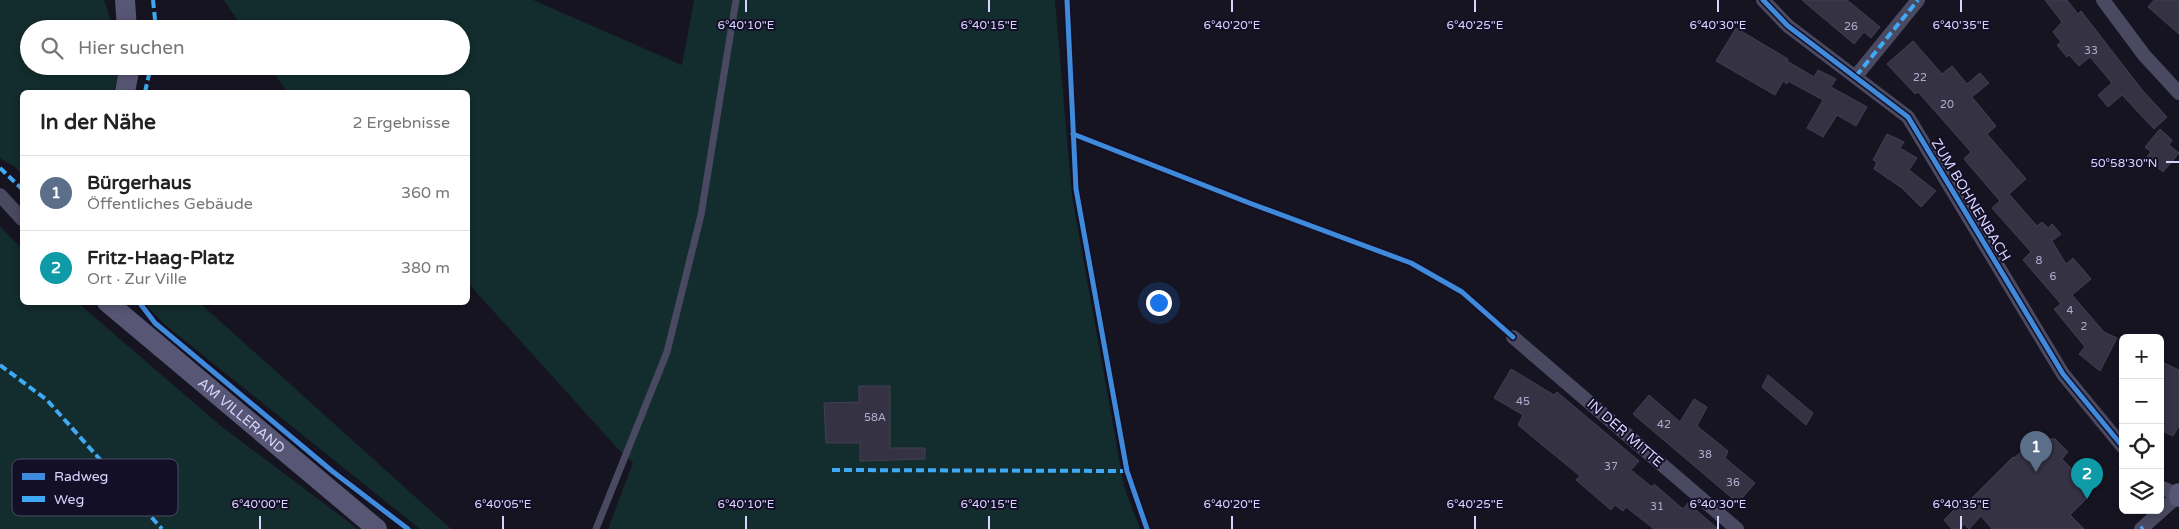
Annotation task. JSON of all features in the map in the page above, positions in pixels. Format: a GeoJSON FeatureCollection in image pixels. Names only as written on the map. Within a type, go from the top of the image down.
{"type":"FeatureCollection","features":[{"type":"Feature","properties":{"kind":"main road"},"geometry":{"type":"LineString","coordinates":[[124,1],[126,20]]}},
{"type":"Feature","properties":{"kind":"main road"},"geometry":{"type":"LineString","coordinates":[[124,90],[128,75]]}},
{"type":"Feature","properties":{"kind":"main road","name":"AM VILLERAND"},"geometry":{"type":"LineString","coordinates":[[110,305],[377,529]]}},
{"type":"Feature","properties":{"kind":"street","name":"ZUM BOHNENBACH"},"geometry":{"type":"LineString","coordinates":[[1762,0],[1788,26],[1908,117],[2063,374],[2119,442]]}},
{"type":"Feature","properties":{"kind":"street"},"geometry":{"type":"LineString","coordinates":[[1856,76],[1918,0]]}},
{"type":"Feature","properties":{"kind":"street"},"geometry":{"type":"LineString","coordinates":[[2104,0],[2144,54],[2179,93]]}},
{"type":"Feature","properties":{"kind":"street"},"geometry":{"type":"LineString","coordinates":[[0,196],[20,217]]}},
{"type":"Feature","properties":{"kind":"street","name":"IN DER MITTE"},"geometry":{"type":"LineString","coordinates":[[1514,337],[1737,529]]}},
{"type":"Feature","properties":{"kind":"street"},"geometry":{"type":"LineString","coordinates":[[2140,529],[2179,495],[2164,489]]}},
{"type":"Feature","properties":{"kind":"lane"},"geometry":{"type":"LineString","coordinates":[[596,529],[667,352],[701,215],[736,0]]}},
{"type":"Feature","properties":{"kind":"green space"},"geometry":{"type":"Polygon","coordinates":[[[0,0],[104,0],[111,20],[20,20],[20,75],[118,75],[118,78],[114,90],[20,90],[20,172],[0,158],[0,0]]]}},
{"type":"Feature","properties":{"kind":"green space"},"geometry":{"type":"Polygon","coordinates":[[[224,0],[533,0],[682,65],[694,0],[1055,0],[1072,196],[1124,486],[1140,529],[608,529],[633,463],[618,449],[470,285],[470,90],[286,90],[275,75],[470,75],[470,20],[237,20],[224,0]]]}},
{"type":"Feature","properties":{"kind":"green space"},"geometry":{"type":"Polygon","coordinates":[[[0,226],[20,247],[20,305],[80,305],[221,426],[358,529],[0,529],[0,226]]]}},
{"type":"Feature","properties":{"kind":"green space"},"geometry":{"type":"Polygon","coordinates":[[[146,305],[202,305],[451,529],[420,529],[164,324],[146,305]]]}},
{"type":"Feature","properties":{"kind":"building"},"geometry":{"type":"Polygon","coordinates":[[[1802,0],[1847,0],[1880,27],[1871,38],[1864,32],[1854,44],[1802,0]]]}},
{"type":"Feature","properties":{"kind":"building"},"geometry":{"type":"Polygon","coordinates":[[[2045,0],[2067,0],[2078,14],[2081,11],[2143,91],[2167,117],[2154,129],[2122,95],[2108,107],[2098,95],[2112,83],[2090,57],[2079,66],[2069,55],[2067,57],[2057,45],[2061,42],[2053,32],[2062,22],[2045,0]]]}},
{"type":"Feature","properties":{"kind":"building"},"geometry":{"type":"Polygon","coordinates":[[[2154,0],[2179,0],[2179,34],[2148,7],[2154,0]]]}},
{"type":"Feature","properties":{"kind":"building"},"geometry":{"type":"Polygon","coordinates":[[[1736,28],[1814,77],[1818,70],[1836,79],[1831,87],[1867,107],[1856,126],[1837,115],[1823,137],[1807,128],[1823,100],[1788,81],[1787,84],[1783,81],[1775,95],[1716,61],[1736,28]]]}},
{"type":"Feature","properties":{"kind":"building"},"geometry":{"type":"Polygon","coordinates":[[[1913,41],[1942,74],[1952,66],[1967,84],[1980,73],[1989,83],[1972,97],[1996,126],[1987,134],[2026,179],[2009,194],[2037,226],[2042,222],[2048,228],[2052,224],[2061,234],[2052,241],[2066,264],[2073,258],[2091,279],[2072,295],[2104,332],[2117,338],[2100,371],[2079,354],[2085,347],[2054,309],[2061,304],[2023,260],[2031,252],[1992,208],[2000,201],[1964,159],[1971,152],[1918,92],[1915,94],[1887,64],[1913,41]]]}},
{"type":"Feature","properties":{"kind":"building"},"geometry":{"type":"Polygon","coordinates":[[[2160,129],[2172,140],[2169,145],[2179,153],[2163,172],[2146,158],[2151,152],[2145,147],[2160,129]]]}},
{"type":"Feature","properties":{"kind":"building"},"geometry":{"type":"Polygon","coordinates":[[[1887,134],[1904,142],[1900,148],[1917,158],[1909,170],[1936,191],[1921,207],[1902,188],[1874,169],[1877,162],[1873,160],[1887,134]]]}},
{"type":"Feature","properties":{"kind":"building"},"geometry":{"type":"Polygon","coordinates":[[[2164,363],[2179,370],[2179,426],[2173,436],[2164,432],[2164,363]]]}},
{"type":"Feature","properties":{"kind":"building"},"geometry":{"type":"Polygon","coordinates":[[[1511,369],[1554,395],[1557,392],[1639,461],[1631,470],[1652,487],[1654,484],[1683,509],[1688,503],[1718,529],[1654,529],[1626,507],[1623,511],[1615,505],[1611,510],[1576,480],[1580,476],[1518,425],[1523,415],[1494,398],[1511,369]]]}},
{"type":"Feature","properties":{"kind":"building"},"geometry":{"type":"Polygon","coordinates":[[[1768,375],[1813,413],[1806,425],[1762,387],[1768,375]]]}},
{"type":"Feature","properties":{"kind":"building"},"geometry":{"type":"Polygon","coordinates":[[[859,386],[890,386],[890,448],[925,448],[925,459],[860,461],[860,443],[826,443],[824,403],[859,402],[859,386]]]}},
{"type":"Feature","properties":{"kind":"building"},"geometry":{"type":"Polygon","coordinates":[[[1649,395],[1680,422],[1694,399],[1707,407],[1697,426],[1728,451],[1725,458],[1755,483],[1738,503],[1633,414],[1649,395]]]}},
{"type":"Feature","properties":{"kind":"building"},"geometry":{"type":"Polygon","coordinates":[[[2050,439],[2055,439],[2068,452],[2062,459],[2087,485],[2083,489],[2090,495],[2070,515],[2084,529],[1992,529],[1981,516],[1969,529],[1964,524],[1960,529],[1952,529],[1944,520],[1966,498],[1969,501],[2013,457],[2031,443],[2038,450],[2050,439]]]}},
{"type":"Feature","properties":{"kind":"marked path"},"geometry":{"type":"LineString","coordinates":[[153,0],[155,20]]}},
{"type":"Feature","properties":{"kind":"marked path"},"geometry":{"type":"LineString","coordinates":[[1856,76],[1918,0]]}},
{"type":"Feature","properties":{"kind":"marked path"},"geometry":{"type":"LineString","coordinates":[[145,90],[149,75]]}},
{"type":"Feature","properties":{"kind":"marked path"},"geometry":{"type":"LineString","coordinates":[[0,168],[20,187]]}},
{"type":"Feature","properties":{"kind":"marked path"},"geometry":{"type":"LineString","coordinates":[[0,365],[47,400],[100,459]]}},
{"type":"Feature","properties":{"kind":"marked path"},"geometry":{"type":"LineString","coordinates":[[832,470],[1127,471]]}},
{"type":"Feature","properties":{"kind":"marked path"},"geometry":{"type":"LineString","coordinates":[[150,516],[162,529]]}},
{"type":"Feature","properties":{"kind":"cycle path"},"geometry":{"type":"LineString","coordinates":[[1067,0],[1076,189],[1127,471],[1147,529]]}},
{"type":"Feature","properties":{"kind":"cycle path"},"geometry":{"type":"LineString","coordinates":[[1763,0],[1788,26],[1908,117],[2063,374],[2119,442]]}},
{"type":"Feature","properties":{"kind":"cycle path"},"geometry":{"type":"LineString","coordinates":[[1073,134],[1252,204],[1411,263],[1462,292],[1513,337]]}},
{"type":"Feature","properties":{"kind":"cycle path"},"geometry":{"type":"LineString","coordinates":[[141,305],[155,323],[332,471],[408,529]]}},
{"type":"Feature","properties":{"kind":"place","name":"Bürgerhaus"},"geometry":{"type":"Point","coordinates":[2036,472]}},
{"type":"Feature","properties":{"kind":"place","name":"Fritz-Haag-Platz"},"geometry":{"type":"Point","coordinates":[2087,499]}}]}
